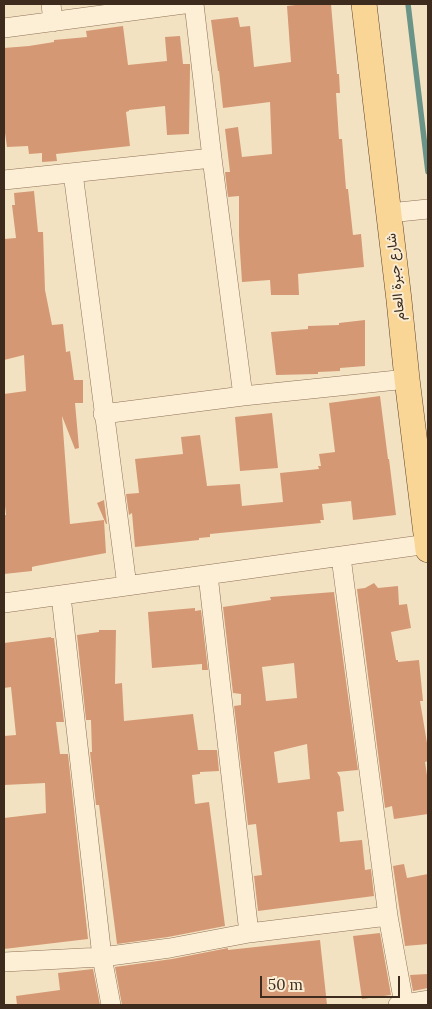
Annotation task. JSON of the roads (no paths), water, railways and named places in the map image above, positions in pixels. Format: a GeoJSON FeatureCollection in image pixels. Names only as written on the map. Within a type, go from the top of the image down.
{"type":"FeatureCollection","features":[{"type":"Feature","properties":{"kind":"main road","name":"شارع جبرة العام"},"geometry":{"type":"LineString","coordinates":[[364,4],[428,546]]}},
{"type":"Feature","properties":{"kind":"street"},"geometry":{"type":"LineString","coordinates":[[4,28],[52,13],[184,4]]}},
{"type":"Feature","properties":{"kind":"street"},"geometry":{"type":"LineString","coordinates":[[194,4],[212,158],[244,396]]}},
{"type":"Feature","properties":{"kind":"street"},"geometry":{"type":"LineString","coordinates":[[4,180],[212,158]]}},
{"type":"Feature","properties":{"kind":"street"},"geometry":{"type":"LineString","coordinates":[[73,173],[127,586]]}},
{"type":"Feature","properties":{"kind":"street"},"geometry":{"type":"LineString","coordinates":[[389,214],[428,209]]}},
{"type":"Feature","properties":{"kind":"street"},"geometry":{"type":"LineString","coordinates":[[103,414],[244,396],[407,379]]}},
{"type":"Feature","properties":{"kind":"street"},"geometry":{"type":"LineString","coordinates":[[4,603],[428,546]]}},
{"type":"Feature","properties":{"kind":"street"},"geometry":{"type":"LineString","coordinates":[[341,557],[401,1005],[428,1000]]}},
{"type":"Feature","properties":{"kind":"street"},"geometry":{"type":"LineString","coordinates":[[208,575],[249,933]]}},
{"type":"Feature","properties":{"kind":"street"},"geometry":{"type":"LineString","coordinates":[[61,596],[102,957],[111,1005]]}},
{"type":"Feature","properties":{"kind":"street"},"geometry":{"type":"LineString","coordinates":[[4,962],[102,957],[170,948],[249,933],[388,916]]}},
{"type":"Feature","properties":{"kind":"waterway"},"geometry":{"type":"LineString","coordinates":[[408,4],[428,172]]}}]}
